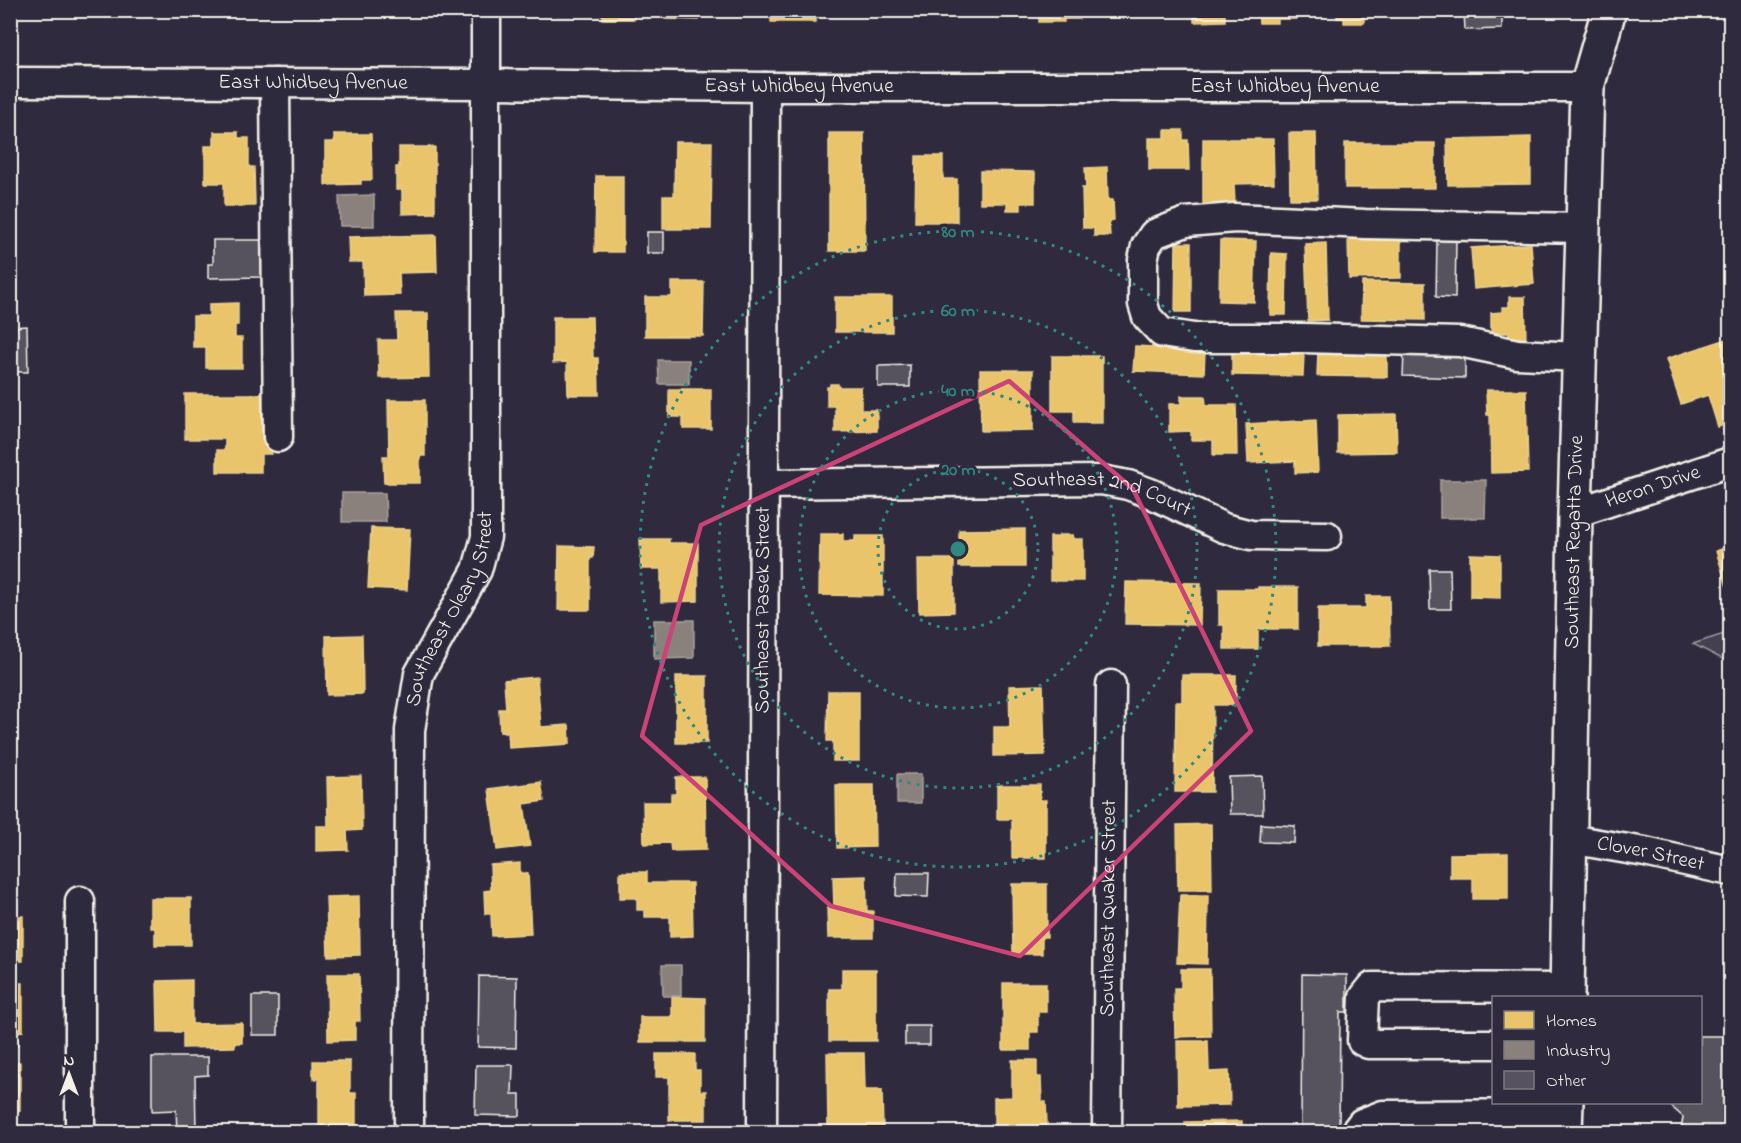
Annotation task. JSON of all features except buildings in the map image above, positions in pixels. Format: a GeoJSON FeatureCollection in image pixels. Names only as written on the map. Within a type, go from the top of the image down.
{"type":"FeatureCollection","features":[{"type":"Feature","properties":{"kind":"main road","name":"Southeast Regatta Drive"},"geometry":{"type":"LineString","coordinates":[[1552,993],[1570,839],[1575,513],[1587,87],[1610,10]]}},
{"type":"Feature","properties":{"kind":"street","name":"Southeast Oleary Street"},"geometry":{"type":"LineString","coordinates":[[409,1132],[410,730],[419,674],[477,570],[486,537],[486,10]]}},
{"type":"Feature","properties":{"kind":"street","name":"East Whidbey Avenue"},"geometry":{"type":"LineString","coordinates":[[10,82],[765,87],[1587,87]]}},
{"type":"Feature","properties":{"kind":"street"},"geometry":{"type":"LineString","coordinates":[[275,83],[278,437]]}},
{"type":"Feature","properties":{"kind":"street","name":"Southeast Pasek Street"},"geometry":{"type":"LineString","coordinates":[[762,1132],[765,87]]}},
{"type":"Feature","properties":{"kind":"street"},"geometry":{"type":"LineString","coordinates":[[1579,357],[1517,354],[1460,342],[1194,338],[1162,333],[1147,317],[1143,304],[1143,260],[1146,246],[1154,234],[1186,222],[1235,218],[1365,224],[1583,228]]}},
{"type":"Feature","properties":{"kind":"street","name":"Heron Drive"},"geometry":{"type":"LineString","coordinates":[[1575,513],[1731,462]]}},
{"type":"Feature","properties":{"kind":"street","name":"Southeast 2nd Court"},"geometry":{"type":"LineString","coordinates":[[764,484],[1101,480],[1128,485],[1150,493],[1224,528],[1251,536],[1327,536]]}},
{"type":"Feature","properties":{"kind":"street","name":"Southeast Quaker Street"},"geometry":{"type":"LineString","coordinates":[[1107,1132],[1111,685]]}},
{"type":"Feature","properties":{"kind":"street","name":"Clover Street"},"geometry":{"type":"LineString","coordinates":[[1570,839],[1645,852],[1731,871]]}},
{"type":"Feature","properties":{"kind":"street"},"geometry":{"type":"LineString","coordinates":[[80,901],[80,1132]]}},
{"type":"Feature","properties":{"kind":"street"},"geometry":{"type":"LineString","coordinates":[[1492,1044],[1368,1044],[1362,1041],[1364,997],[1372,987],[1552,993]]}},
{"type":"Feature","properties":{"kind":"street"},"geometry":{"type":"LineString","coordinates":[[1355,1132],[1362,1123],[1383,1115],[1554,1113]]}},
{"type":"Feature","properties":{"kind":"highlighted area"},"geometry":{"type":"Polygon","coordinates":[[[1009,381],[1133,489],[1251,731],[1020,956],[831,906],[642,736],[701,525],[1009,381]]]}},
{"type":"Feature","properties":{"kind":"shaded area"},"geometry":{"type":"Polygon","coordinates":[[[1730,632],[1730,663],[1693,644],[1730,632]]]}}]}
